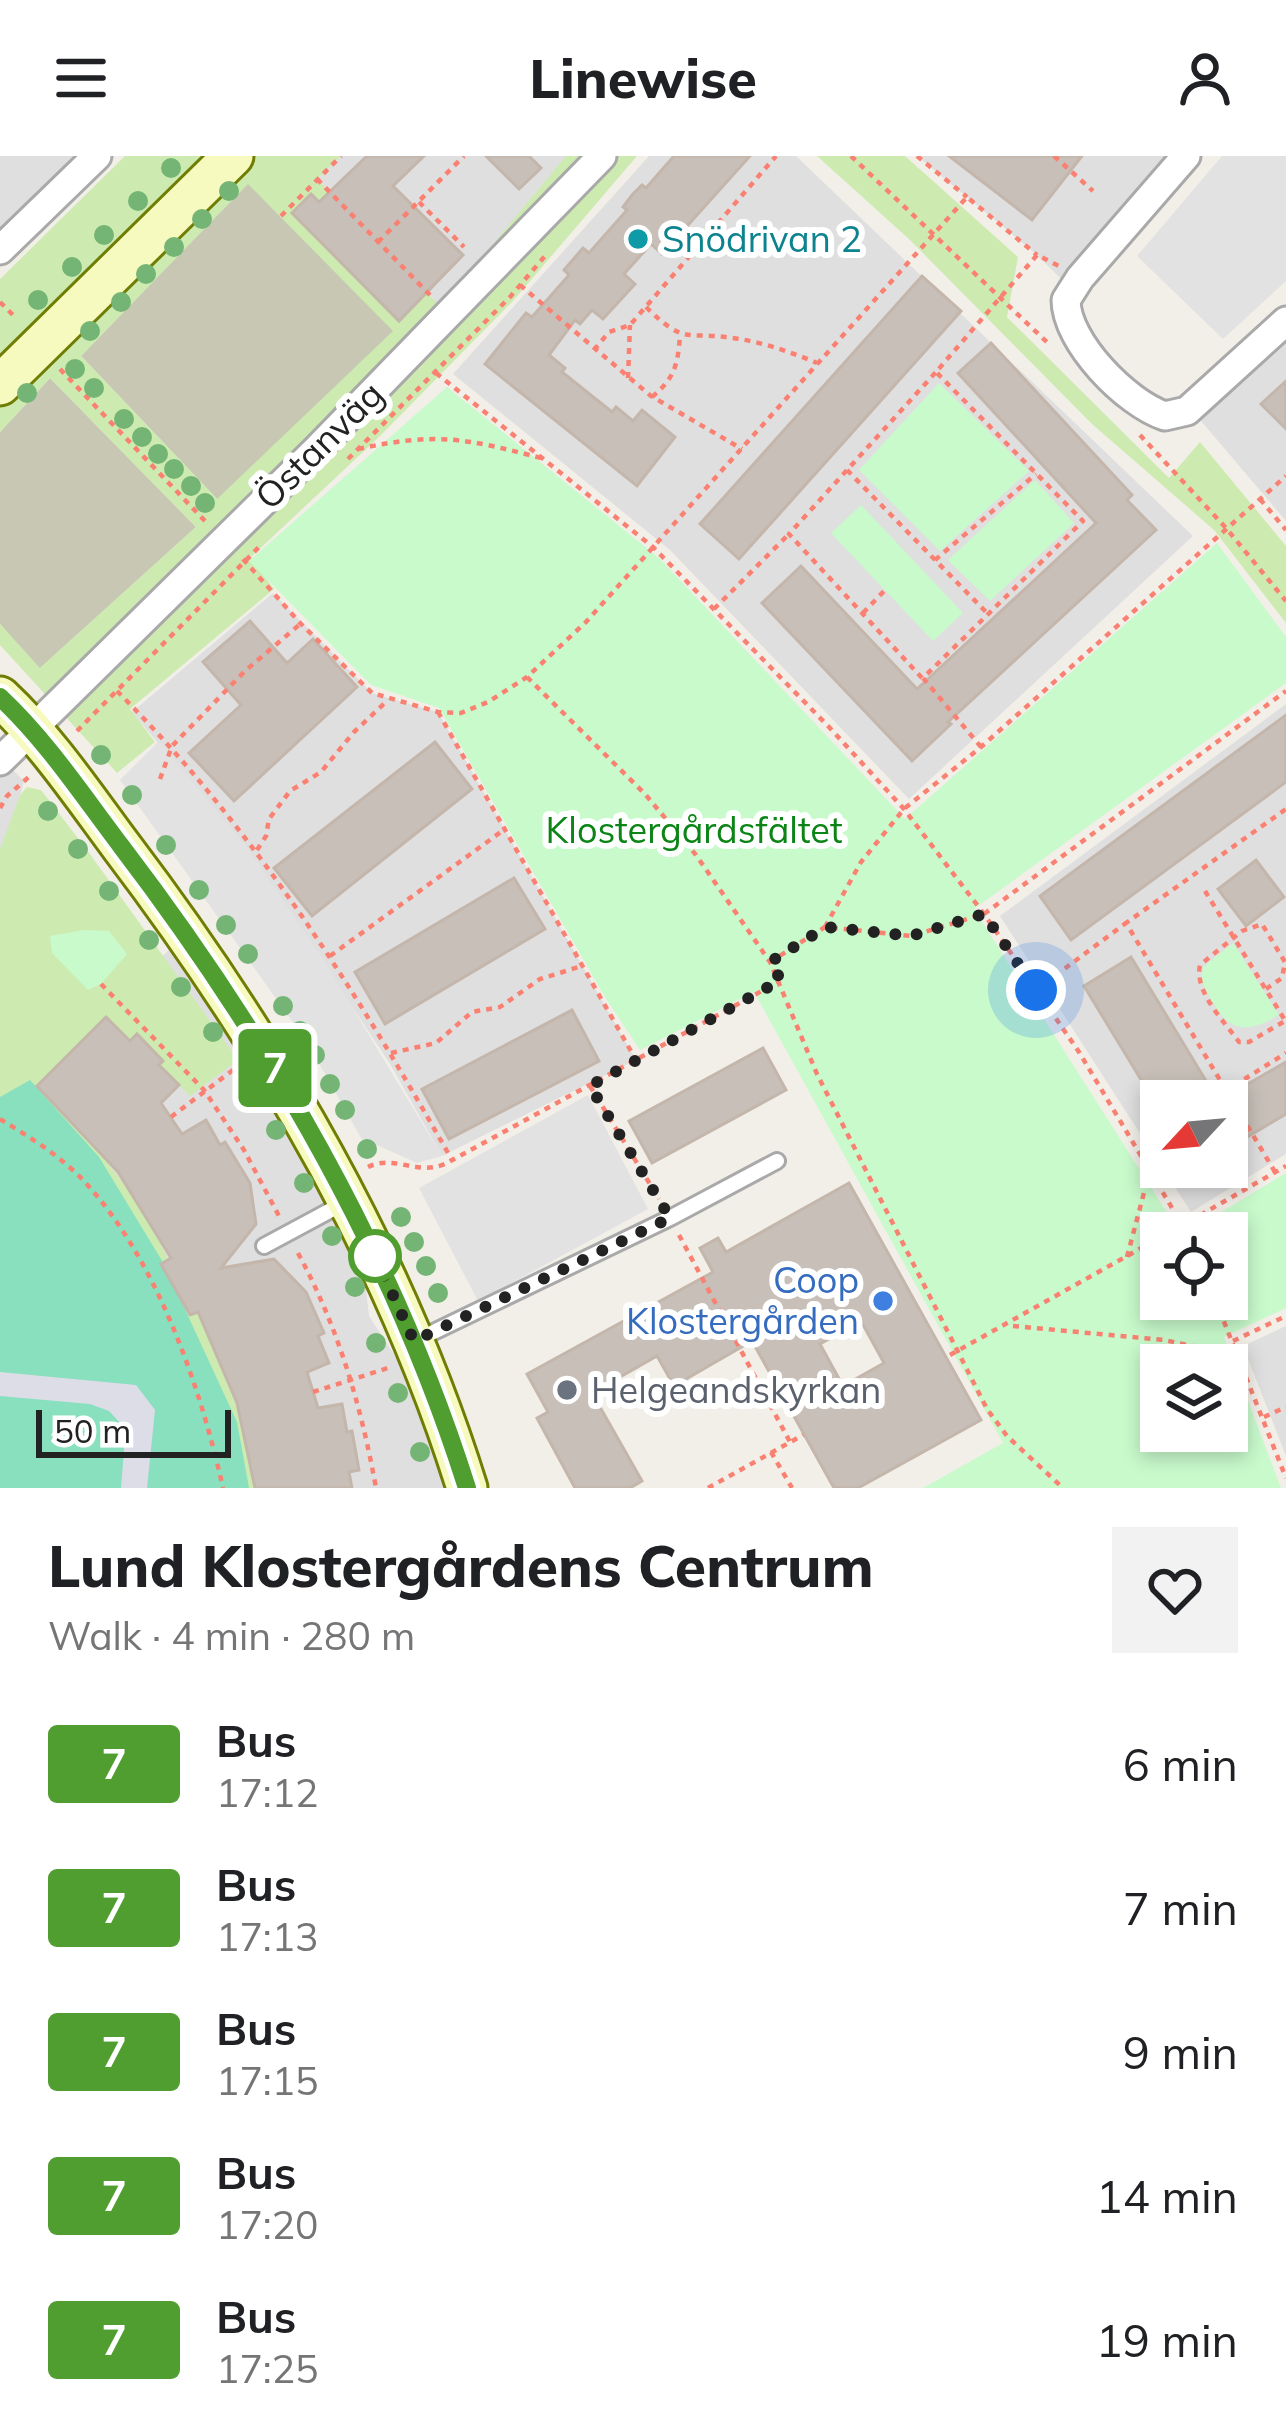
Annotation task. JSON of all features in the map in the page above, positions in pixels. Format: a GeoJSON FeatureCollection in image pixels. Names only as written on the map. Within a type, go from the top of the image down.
{"type":"FeatureCollection","features":[{"type":"Feature","properties":{"kind":"street"},"geometry":{"type":"LineString","coordinates":[[0,250],[97,156]]}},
{"type":"Feature","properties":{"kind":"street"},"geometry":{"type":"LineString","coordinates":[[0,385],[233,156]]}},
{"type":"Feature","properties":{"kind":"street","name":"Östanväg"},"geometry":{"type":"LineString","coordinates":[[0,761],[317,449],[602,156]]}},
{"type":"Feature","properties":{"kind":"street"},"geometry":{"type":"LineString","coordinates":[[1186,156],[1066,300],[1066,313],[1082,348],[1134,398],[1165,416],[1186,412],[1286,321]]}},
{"type":"Feature","properties":{"kind":"street"},"geometry":{"type":"LineString","coordinates":[[0,697],[31,729],[202,953],[357,1185],[467,1488]]}},
{"type":"Feature","properties":{"kind":"lane"},"geometry":{"type":"LineString","coordinates":[[417,1350],[778,1161]]}},
{"type":"Feature","properties":{"kind":"lane"},"geometry":{"type":"LineString","coordinates":[[264,1246],[357,1185]]}},
{"type":"Feature","properties":{"kind":"path"},"geometry":{"type":"LineString","coordinates":[[281,216],[341,156]]}},
{"type":"Feature","properties":{"kind":"path"},"geometry":{"type":"LineString","coordinates":[[378,242],[464,156]]}},
{"type":"Feature","properties":{"kind":"path"},"geometry":{"type":"LineString","coordinates":[[628,378],[631,325],[776,156]]}},
{"type":"Feature","properties":{"kind":"path"},"geometry":{"type":"LineString","coordinates":[[916,156],[1037,255],[1080,278]]}},
{"type":"Feature","properties":{"kind":"path"},"geometry":{"type":"LineString","coordinates":[[1054,156],[1093,191]]}},
{"type":"Feature","properties":{"kind":"path"},"geometry":{"type":"LineString","coordinates":[[317,179],[448,315]]}},
{"type":"Feature","properties":{"kind":"path"},"geometry":{"type":"LineString","coordinates":[[0,302],[62,374],[373,693],[438,712],[461,713],[508,691],[586,622],[967,197]]}},
{"type":"Feature","properties":{"kind":"path"},"geometry":{"type":"LineString","coordinates":[[419,202],[464,247]]}},
{"type":"Feature","properties":{"kind":"path"},"geometry":{"type":"LineString","coordinates":[[714,609],[789,534],[1037,255]]}},
{"type":"Feature","properties":{"kind":"path"},"geometry":{"type":"LineString","coordinates":[[520,285],[652,397],[742,449]]}},
{"type":"Feature","properties":{"kind":"path"},"geometry":{"type":"LineString","coordinates":[[645,306],[668,328],[688,338],[731,337],[818,363]]}},
{"type":"Feature","properties":{"kind":"path"},"geometry":{"type":"LineString","coordinates":[[594,350],[609,332],[631,325]]}},
{"type":"Feature","properties":{"kind":"path"},"geometry":{"type":"LineString","coordinates":[[652,397],[672,381],[680,334]]}},
{"type":"Feature","properties":{"kind":"path"},"geometry":{"type":"LineString","coordinates":[[923,678],[1083,521],[936,372]]}},
{"type":"Feature","properties":{"kind":"path"},"geometry":{"type":"LineString","coordinates":[[436,373],[652,547],[904,809],[1079,1052],[1140,1153]]}},
{"type":"Feature","properties":{"kind":"path"},"geometry":{"type":"LineString","coordinates":[[358,449],[437,436],[546,460]]}},
{"type":"Feature","properties":{"kind":"path"},"geometry":{"type":"LineString","coordinates":[[847,470],[988,614]]}},
{"type":"Feature","properties":{"kind":"path"},"geometry":{"type":"LineString","coordinates":[[935,560],[1036,474]]}},
{"type":"Feature","properties":{"kind":"path"},"geometry":{"type":"LineString","coordinates":[[770,962],[826,927],[861,862],[904,809],[982,747],[1286,476]]}},
{"type":"Feature","properties":{"kind":"path"},"geometry":{"type":"LineString","coordinates":[[1260,499],[1286,530]]}},
{"type":"Feature","properties":{"kind":"path"},"geometry":{"type":"LineString","coordinates":[[789,534],[982,747]]}},
{"type":"Feature","properties":{"kind":"path"},"geometry":{"type":"LineString","coordinates":[[862,613],[885,590]]}},
{"type":"Feature","properties":{"kind":"path"},"geometry":{"type":"LineString","coordinates":[[160,779],[172,746],[245,671],[301,624]]}},
{"type":"Feature","properties":{"kind":"path"},"geometry":{"type":"LineString","coordinates":[[526,677],[645,794],[696,855],[770,962],[817,1074],[954,1353],[1007,1436],[1063,1488]]}},
{"type":"Feature","properties":{"kind":"path"},"geometry":{"type":"LineString","coordinates":[[72,735],[117,691],[172,746],[256,850],[330,956],[452,1160]]}},
{"type":"Feature","properties":{"kind":"path"},"geometry":{"type":"LineString","coordinates":[[826,927],[911,936],[984,914],[1286,691]]}},
{"type":"Feature","properties":{"kind":"path"},"geometry":{"type":"LineString","coordinates":[[256,850],[266,836],[269,819],[290,791],[321,772],[388,700]]}},
{"type":"Feature","properties":{"kind":"path"},"geometry":{"type":"LineString","coordinates":[[438,712],[636,1060]]}},
{"type":"Feature","properties":{"kind":"path"},"geometry":{"type":"LineString","coordinates":[[0,808],[34,773]]}},
{"type":"Feature","properties":{"kind":"path"},"geometry":{"type":"LineString","coordinates":[[1036,990],[1286,809]]}},
{"type":"Feature","properties":{"kind":"path"},"geometry":{"type":"LineString","coordinates":[[330,956],[507,828]]}},
{"type":"Feature","properties":{"kind":"path"},"geometry":{"type":"LineString","coordinates":[[1205,892],[1235,936],[1266,989],[1286,1022],[1255,1040],[1239,1042],[1202,989],[1201,965],[1235,936],[1262,923],[1280,953],[1285,973],[1266,989]]}},
{"type":"Feature","properties":{"kind":"path"},"geometry":{"type":"LineString","coordinates":[[1126,922],[1217,1080]]}},
{"type":"Feature","properties":{"kind":"path"},"geometry":{"type":"LineString","coordinates":[[391,1053],[436,1043],[472,1012],[500,1007],[540,980],[582,966]]}},
{"type":"Feature","properties":{"kind":"path"},"geometry":{"type":"LineString","coordinates":[[357,1185],[380,1161],[430,1170],[452,1160],[781,980]]}},
{"type":"Feature","properties":{"kind":"path"},"geometry":{"type":"LineString","coordinates":[[171,1118],[265,1049]]}},
{"type":"Feature","properties":{"kind":"path"},"geometry":{"type":"LineString","coordinates":[[1244,1080],[1282,1058]]}},
{"type":"Feature","properties":{"kind":"path"},"geometry":{"type":"LineString","coordinates":[[590,1086],[670,1218],[790,1442]]}},
{"type":"Feature","properties":{"kind":"path"},"geometry":{"type":"LineString","coordinates":[[0,1119],[80,1177],[118,1222],[139,1257],[194,1383],[223,1488]]}},
{"type":"Feature","properties":{"kind":"path"},"geometry":{"type":"LineString","coordinates":[[1248,1130],[1275,1172]]}},
{"type":"Feature","properties":{"kind":"path"},"geometry":{"type":"LineString","coordinates":[[1206,1212],[1286,1166]]}},
{"type":"Feature","properties":{"kind":"path"},"geometry":{"type":"LineString","coordinates":[[1127,1257],[1145,1188]]}},
{"type":"Feature","properties":{"kind":"path"},"geometry":{"type":"LineString","coordinates":[[954,1353],[1140,1250]]}},
{"type":"Feature","properties":{"kind":"path"},"geometry":{"type":"LineString","coordinates":[[1233,1341],[1286,1316]]}},
{"type":"Feature","properties":{"kind":"path"},"geometry":{"type":"LineString","coordinates":[[1224,1320],[1234,1344]]}},
{"type":"Feature","properties":{"kind":"path"},"geometry":{"type":"LineString","coordinates":[[1008,1326],[1183,1344]]}},
{"type":"Feature","properties":{"kind":"path"},"geometry":{"type":"LineString","coordinates":[[313,1392],[417,1350]]}},
{"type":"Feature","properties":{"kind":"path"},"geometry":{"type":"LineString","coordinates":[[1248,1379],[1286,1478]]}},
{"type":"Feature","properties":{"kind":"path"},"geometry":{"type":"LineString","coordinates":[[1263,1417],[1286,1407]]}},
{"type":"Feature","properties":{"kind":"path"},"geometry":{"type":"LineString","coordinates":[[708,1488],[803,1435]]}},
{"type":"Feature","properties":{"kind":"path"},"geometry":{"type":"LineString","coordinates":[[771,1452],[792,1488]]}},
{"type":"Feature","properties":{"kind":"shaded area"},"geometry":{"type":"Polygon","coordinates":[[[0,156],[80,156],[0,233],[0,156]]]}},
{"type":"Feature","properties":{"kind":"shaded area"},"geometry":{"type":"Polygon","coordinates":[[[341,156],[576,156],[441,308],[317,179],[341,156]]]}},
{"type":"Feature","properties":{"kind":"shaded area"},"geometry":{"type":"Polygon","coordinates":[[[649,156],[796,156],[1193,536],[909,799],[670,550],[453,374],[649,156]]]}},
{"type":"Feature","properties":{"kind":"shaded area"},"geometry":{"type":"Polygon","coordinates":[[[917,156],[1186,156],[1072,290],[917,156]]]}},
{"type":"Feature","properties":{"kind":"shaded area"},"geometry":{"type":"Polygon","coordinates":[[[1222,156],[1286,156],[1286,281],[1223,339],[1137,256],[1222,156]]]}},
{"type":"Feature","properties":{"kind":"shaded area"},"geometry":{"type":"Polygon","coordinates":[[[248,183],[394,331],[218,500],[81,356],[248,183]]]}},
{"type":"Feature","properties":{"kind":"shaded area"},"geometry":{"type":"Polygon","coordinates":[[[1286,335],[1286,521],[1196,415],[1286,335]]]}},
{"type":"Feature","properties":{"kind":"shaded area"},"geometry":{"type":"Polygon","coordinates":[[[50,378],[196,527],[39,669],[0,624],[0,432],[50,378]]]}},
{"type":"Feature","properties":{"kind":"shaded area"},"geometry":{"type":"Polygon","coordinates":[[[273,593],[372,693],[438,712],[636,1060],[442,1156],[390,1064],[249,851],[132,712],[273,593]]]}},
{"type":"Feature","properties":{"kind":"shaded area"},"geometry":{"type":"Polygon","coordinates":[[[1286,704],[1286,1154],[1248,1177],[1248,1080],[1140,1080],[1140,1133],[1000,916],[1286,704]]]}},
{"type":"Feature","properties":{"kind":"shaded area"},"geometry":{"type":"Polygon","coordinates":[[[159,741],[249,850],[328,967],[442,1156],[417,1163],[361,1138],[307,1042],[120,780],[159,741]]]}},
{"type":"Feature","properties":{"kind":"shaded area"},"geometry":{"type":"Polygon","coordinates":[[[0,757],[24,781],[0,869],[0,757]]]}},
{"type":"Feature","properties":{"kind":"shaded area"},"geometry":{"type":"Polygon","coordinates":[[[169,950],[245,1061],[320,1191],[365,1282],[369,1316],[401,1365],[445,1488],[249,1488],[30,1080],[169,950]]]}},
{"type":"Feature","properties":{"kind":"shaded area"},"geometry":{"type":"Polygon","coordinates":[[[588,1095],[648,1209],[478,1301],[419,1188],[588,1095]]]}},
{"type":"Feature","properties":{"kind":"shaded area"},"geometry":{"type":"Polygon","coordinates":[[[1176,1188],[1230,1188],[1191,1212],[1176,1188]]]}},
{"type":"Feature","properties":{"kind":"shaded area"},"geometry":{"type":"Polygon","coordinates":[[[1286,1326],[1286,1456],[1248,1359],[1247,1344],[1286,1326]]]}},
{"type":"Feature","properties":{"kind":"shaded area"},"geometry":{"type":"Polygon","coordinates":[[[0,1372],[136,1385],[155,1410],[147,1488],[121,1488],[125,1437],[109,1411],[90,1404],[0,1396],[0,1372]]]}},
{"type":"Feature","properties":{"kind":"green space"},"geometry":{"type":"Polygon","coordinates":[[[125,156],[341,156],[317,179],[441,307],[566,156],[637,156],[513,301],[379,437],[250,558],[274,589],[130,709],[155,742],[117,773],[0,645],[0,624],[40,668],[196,527],[50,378],[0,432],[0,279],[125,156]],[[248,184],[81,356],[217,499],[393,331],[248,184]]]}},
{"type":"Feature","properties":{"kind":"green space"},"geometry":{"type":"Polygon","coordinates":[[[817,156],[905,156],[1018,257],[1007,317],[1169,478],[1200,442],[1286,546],[1286,623],[1214,530],[1092,424],[910,240],[817,156]]]}},
{"type":"Feature","properties":{"kind":"green space"},"geometry":{"type":"Polygon","coordinates":[[[939,383],[1029,471],[940,551],[859,470],[939,383]]]}},
{"type":"Feature","properties":{"kind":"green space","name":"Klostergårdsfältet"},"geometry":{"type":"Polygon","coordinates":[[[447,387],[659,558],[905,819],[1217,543],[1286,637],[1286,683],[974,909],[1140,1170],[1140,1188],[1151,1188],[1167,1212],[1140,1212],[1140,1320],[1248,1320],[1248,1212],[1221,1212],[1286,1173],[1286,1308],[1224,1337],[1227,1344],[1140,1344],[1140,1452],[1248,1452],[1248,1401],[1281,1488],[923,1488],[1003,1443],[754,992],[640,1050],[439,708],[371,685],[249,561],[447,387]]]}},
{"type":"Feature","properties":{"kind":"green space"},"geometry":{"type":"Polygon","coordinates":[[[1035,480],[1074,523],[990,601],[948,560],[1035,480]]]}},
{"type":"Feature","properties":{"kind":"green space"},"geometry":{"type":"Polygon","coordinates":[[[861,505],[963,613],[933,641],[831,533],[861,505]]]}},
{"type":"Feature","properties":{"kind":"green space"},"geometry":{"type":"Polygon","coordinates":[[[27,787],[41,790],[238,1060],[190,1096],[137,1035],[130,1041],[106,1018],[37,1086],[128,1190],[162,1246],[190,1314],[198,1312],[243,1422],[255,1488],[147,1488],[0,1372],[0,849],[27,787]]]}},
{"type":"Feature","properties":{"kind":"green space"},"geometry":{"type":"Polygon","coordinates":[[[109,931],[127,954],[101,984],[88,990],[52,953],[50,936],[109,931]]]}},
{"type":"Feature","properties":{"kind":"green space"},"geometry":{"type":"Polygon","coordinates":[[[1233,943],[1279,1015],[1250,1027],[1223,1017],[1201,980],[1203,967],[1233,943]]]}},
{"type":"Feature","properties":{"kind":"green space"},"geometry":{"type":"Polygon","coordinates":[[[30,1080],[99,1157],[164,1264],[237,1422],[249,1488],[0,1488],[0,1097],[30,1080]]]}},
{"type":"Feature","properties":{"kind":"building"},"geometry":{"type":"Polygon","coordinates":[[[367,156],[424,156],[393,186],[463,255],[399,321],[292,213],[311,194],[319,202],[367,156]]]}},
{"type":"Feature","properties":{"kind":"building"},"geometry":{"type":"Polygon","coordinates":[[[486,156],[529,156],[541,168],[519,189],[486,156]]]}},
{"type":"Feature","properties":{"kind":"building"},"geometry":{"type":"Polygon","coordinates":[[[674,156],[750,156],[662,254],[651,244],[624,274],[635,284],[603,319],[592,310],[580,324],[575,320],[549,355],[565,368],[562,372],[612,412],[616,407],[633,421],[642,410],[675,437],[637,486],[485,364],[526,313],[532,317],[569,275],[564,270],[583,248],[589,253],[627,210],[623,207],[632,195],[642,185],[646,188],[674,156]]]}},
{"type":"Feature","properties":{"kind":"building"},"geometry":{"type":"Polygon","coordinates":[[[949,156],[1082,156],[1032,220],[949,156]]]}},
{"type":"Feature","properties":{"kind":"building"},"geometry":{"type":"Polygon","coordinates":[[[922,276],[961,311],[739,559],[700,524],[922,276]]]}},
{"type":"Feature","properties":{"kind":"building"},"geometry":{"type":"Polygon","coordinates":[[[991,343],[1132,495],[1127,500],[1156,530],[912,761],[762,603],[801,566],[917,689],[1096,523],[958,373],[991,343]]]}},
{"type":"Feature","properties":{"kind":"building"},"geometry":{"type":"Polygon","coordinates":[[[1286,381],[1286,429],[1261,404],[1286,381]]]}},
{"type":"Feature","properties":{"kind":"building"},"geometry":{"type":"Polygon","coordinates":[[[250,621],[287,663],[313,639],[357,687],[234,801],[189,753],[241,705],[203,662],[250,621]]]}},
{"type":"Feature","properties":{"kind":"building"},"geometry":{"type":"Polygon","coordinates":[[[1286,715],[1286,782],[1071,940],[1040,896],[1286,715]]]}},
{"type":"Feature","properties":{"kind":"building"},"geometry":{"type":"Polygon","coordinates":[[[435,742],[472,789],[312,916],[274,868],[435,742]]]}},
{"type":"Feature","properties":{"kind":"building"},"geometry":{"type":"Polygon","coordinates":[[[1256,860],[1284,897],[1246,926],[1218,889],[1256,860]]]}},
{"type":"Feature","properties":{"kind":"building"},"geometry":{"type":"Polygon","coordinates":[[[514,878],[545,929],[385,1024],[355,972],[514,878]]]}},
{"type":"Feature","properties":{"kind":"building"},"geometry":{"type":"Polygon","coordinates":[[[1131,957],[1205,1080],[1141,1080],[1084,986],[1131,957]]]}},
{"type":"Feature","properties":{"kind":"building"},"geometry":{"type":"Polygon","coordinates":[[[572,1010],[599,1061],[449,1139],[422,1089],[572,1010]]]}},
{"type":"Feature","properties":{"kind":"building"},"geometry":{"type":"Polygon","coordinates":[[[106,1017],[130,1041],[137,1034],[179,1085],[161,1103],[182,1134],[206,1120],[250,1183],[256,1224],[221,1268],[274,1259],[306,1292],[324,1333],[318,1336],[329,1363],[307,1372],[318,1408],[342,1404],[359,1470],[349,1472],[352,1488],[255,1488],[237,1403],[198,1312],[190,1315],[161,1264],[171,1258],[118,1172],[37,1086],[106,1017]]]}},
{"type":"Feature","properties":{"kind":"building"},"geometry":{"type":"Polygon","coordinates":[[[763,1048],[786,1090],[652,1163],[629,1121],[763,1048]]]}},
{"type":"Feature","properties":{"kind":"building"},"geometry":{"type":"Polygon","coordinates":[[[1286,1062],[1286,1114],[1248,1137],[1248,1084],[1286,1062]]]}},
{"type":"Feature","properties":{"kind":"building"},"geometry":{"type":"Polygon","coordinates":[[[849,1183],[981,1420],[858,1488],[834,1488],[752,1341],[674,1386],[657,1356],[592,1393],[642,1481],[630,1488],[575,1488],[537,1418],[548,1412],[527,1374],[713,1272],[700,1248],[718,1238],[726,1252],[849,1183]],[[861,1321],[820,1344],[843,1386],[884,1363],[861,1321]]]}},
{"type":"Feature","properties":{"kind":"bus line","name":"7"},"geometry":{"type":"LineString","coordinates":[[0,697],[53,756],[182,926],[265,1049],[375,1256],[414,1341],[467,1488]]}},
{"type":"Feature","properties":{"kind":"place","name":"Snödrivan 2"},"geometry":{"type":"Point","coordinates":[638,239]}},
{"type":"Feature","properties":{"kind":"place","name":"Coop Klostergården"},"geometry":{"type":"Point","coordinates":[883,1301]}},
{"type":"Feature","properties":{"kind":"place","name":"Helgeandskyrkan"},"geometry":{"type":"Point","coordinates":[567,1390]}},
{"type":"Feature","properties":{"kind":"route"},"geometry":{"type":"LineString","coordinates":[[375,1256],[414,1341],[670,1218],[590,1086],[781,980],[770,962],[826,927],[911,936],[984,914],[1036,990]]}}]}
